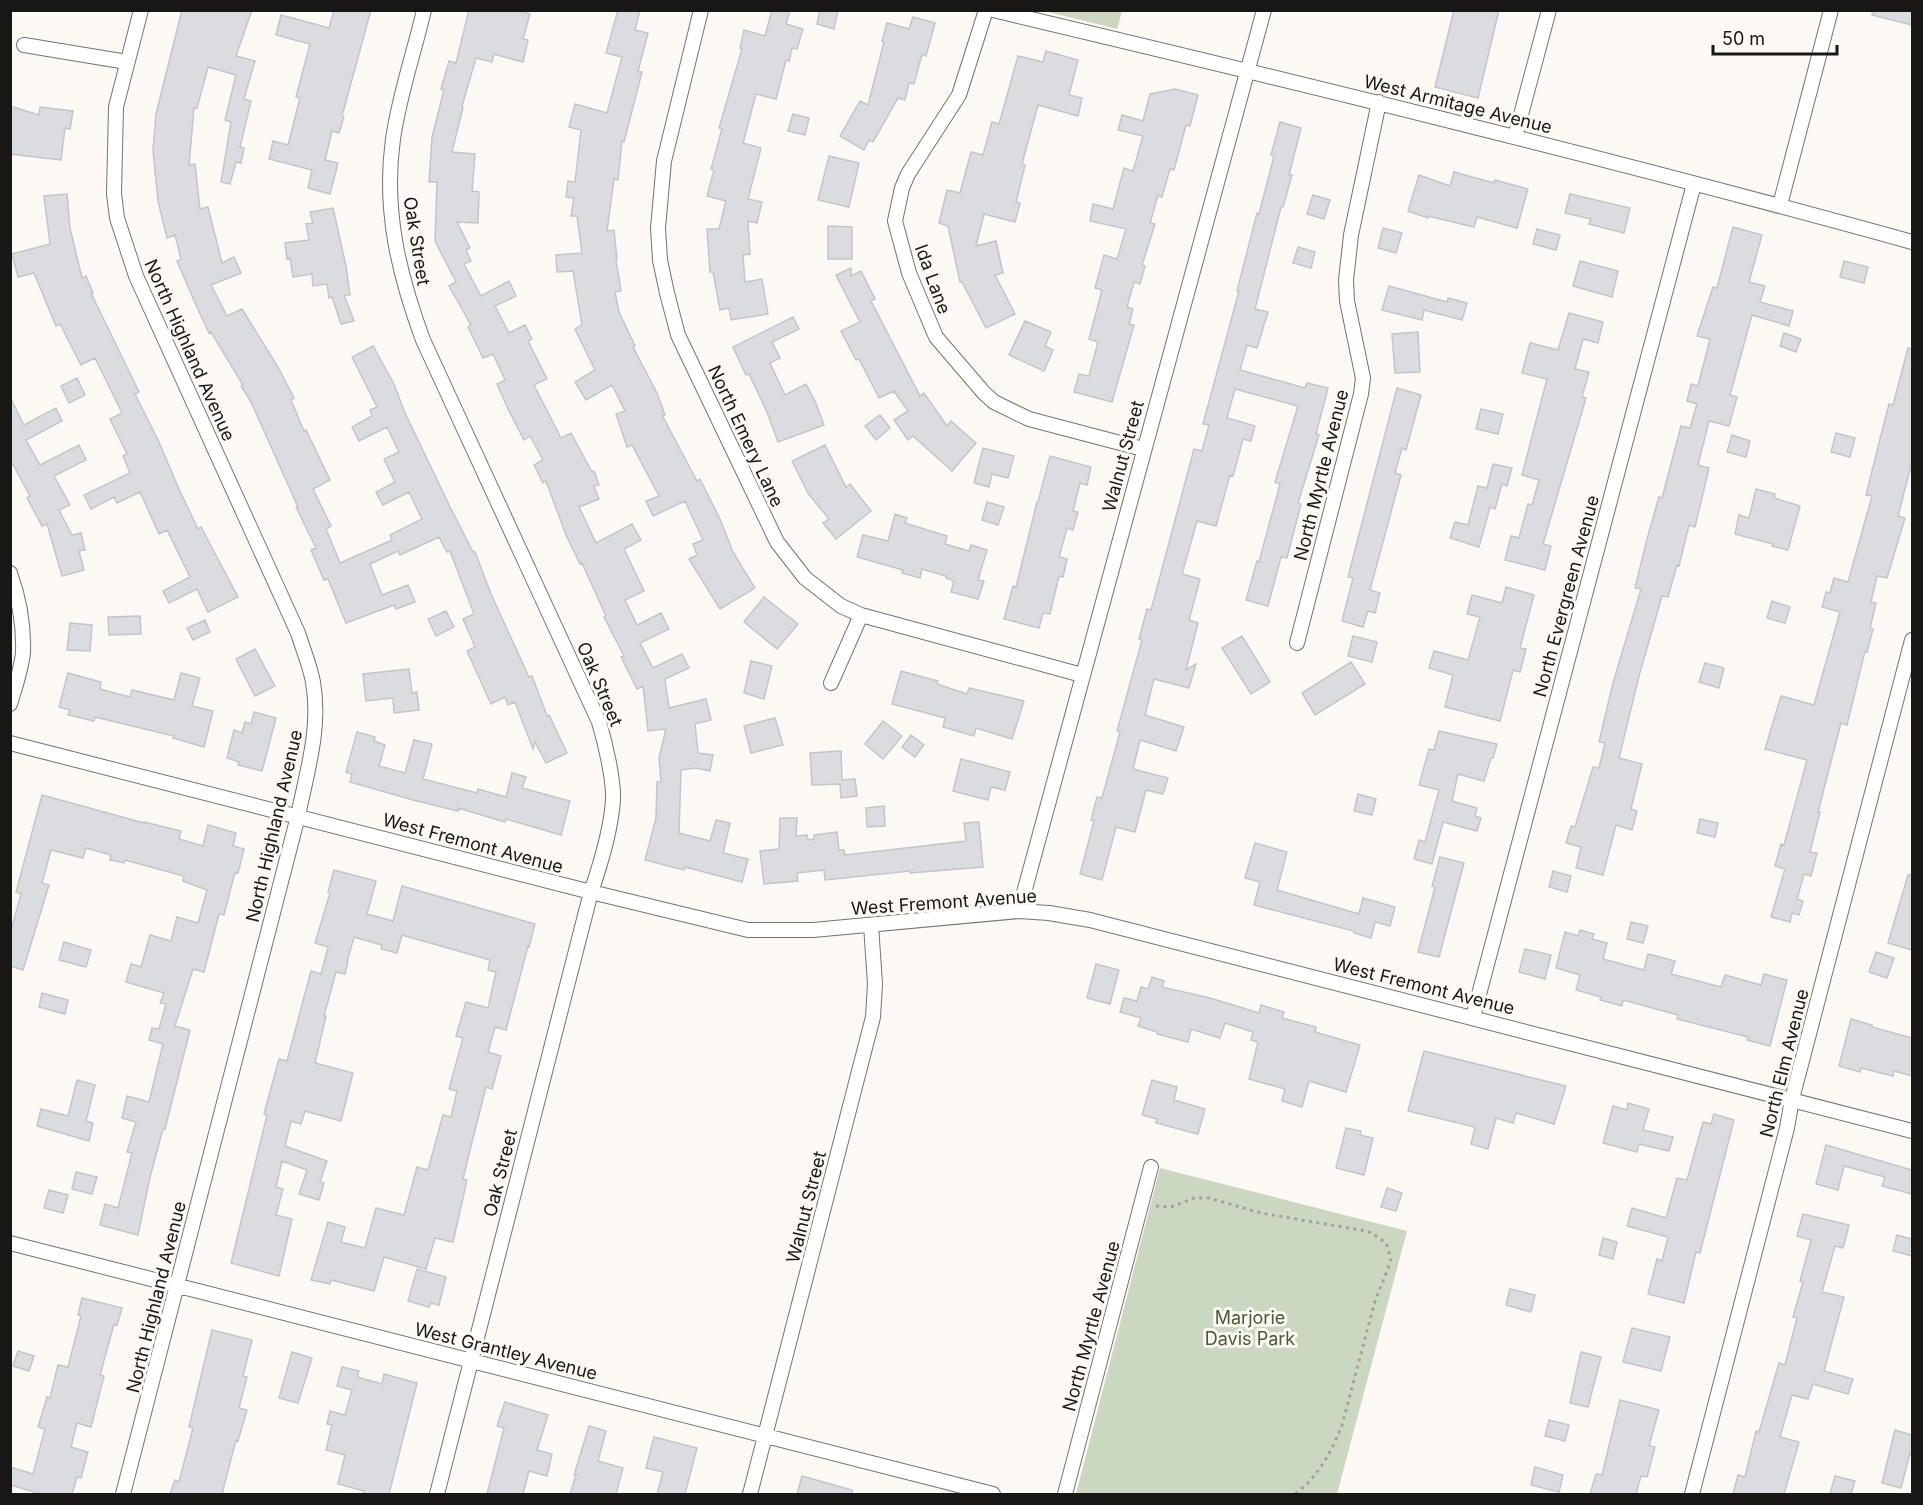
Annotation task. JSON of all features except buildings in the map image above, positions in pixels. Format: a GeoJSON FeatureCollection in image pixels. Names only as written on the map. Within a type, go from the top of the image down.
{"type":"FeatureCollection","features":[{"type":"Feature","properties":{"kind":"street","name":"North Highland Avenue"},"geometry":{"type":"LineString","coordinates":[[123,1494],[298,816],[315,738],[316,713],[312,681],[301,642],[136,276],[117,218],[114,194],[116,107],[141,10]]}},
{"type":"Feature","properties":{"kind":"street","name":"Oak Street"},"geometry":{"type":"LineString","coordinates":[[424,10],[393,141],[390,197],[397,258],[406,295],[423,340],[601,729],[606,745],[613,799],[603,858],[591,892],[436,1494]]}},
{"type":"Feature","properties":{"kind":"street","name":"North Emery Lane"},"geometry":{"type":"LineString","coordinates":[[701,10],[664,161],[658,228],[660,260],[678,335],[777,542],[805,578],[841,606],[861,615],[1082,675]]}},
{"type":"Feature","properties":{"kind":"street","name":"Ida Lane"},"geometry":{"type":"LineString","coordinates":[[986,10],[959,95],[908,174],[902,188],[895,221],[909,273],[936,337],[994,402],[1029,419],[1143,449]]}},
{"type":"Feature","properties":{"kind":"street","name":"West Armitage Avenue"},"geometry":{"type":"LineString","coordinates":[[993,10],[1380,102],[1912,242]]}},
{"type":"Feature","properties":{"kind":"street","name":"Walnut Street"},"geometry":{"type":"LineString","coordinates":[[1019,911],[1264,10]]}},
{"type":"Feature","properties":{"kind":"street"},"geometry":{"type":"LineString","coordinates":[[1515,137],[1549,10]]}},
{"type":"Feature","properties":{"kind":"street"},"geometry":{"type":"LineString","coordinates":[[1780,206],[1831,10]]}},
{"type":"Feature","properties":{"kind":"street"},"geometry":{"type":"LineString","coordinates":[[24,45],[128,62]]}},
{"type":"Feature","properties":{"kind":"street","name":"North Myrtle Avenue"},"geometry":{"type":"LineString","coordinates":[[1297,644],[1361,394],[1363,378],[1347,301],[1346,280],[1352,235],[1380,102]]}},
{"type":"Feature","properties":{"kind":"street","name":"North Evergreen Avenue"},"geometry":{"type":"LineString","coordinates":[[1473,1017],[1694,184]]}},
{"type":"Feature","properties":{"kind":"street"},"geometry":{"type":"LineString","coordinates":[[10,573],[16,591],[23,634],[23,655],[10,704]]}},
{"type":"Feature","properties":{"kind":"street"},"geometry":{"type":"LineString","coordinates":[[831,683],[861,615]]}},
{"type":"Feature","properties":{"kind":"street","name":"North Elm Avenue"},"geometry":{"type":"LineString","coordinates":[[1692,1494],[1912,639]]}},
{"type":"Feature","properties":{"kind":"street","name":"West Fremont Avenue"},"geometry":{"type":"LineString","coordinates":[[10,743],[748,930],[813,930],[1019,911],[1049,912],[1090,920],[1912,1131]]}},
{"type":"Feature","properties":{"kind":"street","name":"Walnut Street"},"geometry":{"type":"LineString","coordinates":[[750,1494],[873,1017],[875,984],[871,925]]}},
{"type":"Feature","properties":{"kind":"street","name":"North Myrtle Avenue"},"geometry":{"type":"LineString","coordinates":[[1065,1494],[1152,1167]]}},
{"type":"Feature","properties":{"kind":"street","name":"West Grantley Avenue"},"geometry":{"type":"LineString","coordinates":[[10,1243],[993,1494]]}},
{"type":"Feature","properties":{"kind":"path"},"geometry":{"type":"LineString","coordinates":[[1142,1204],[1171,1207],[1194,1198],[1209,1198],[1261,1212],[1361,1230],[1372,1233],[1386,1243],[1391,1258],[1375,1300],[1342,1425],[1334,1445],[1321,1466],[1312,1479],[1295,1494]]}},
{"type":"Feature","properties":{"kind":"green space"},"geometry":{"type":"Polygon","coordinates":[[[1044,11],[1122,11],[1117,29],[1044,11]]]}},
{"type":"Feature","properties":{"kind":"green space","name":"Marjorie Davis Park"},"geometry":{"type":"Polygon","coordinates":[[[1160,1168],[1407,1231],[1337,1494],[1076,1494],[1160,1168]]]}}]}
